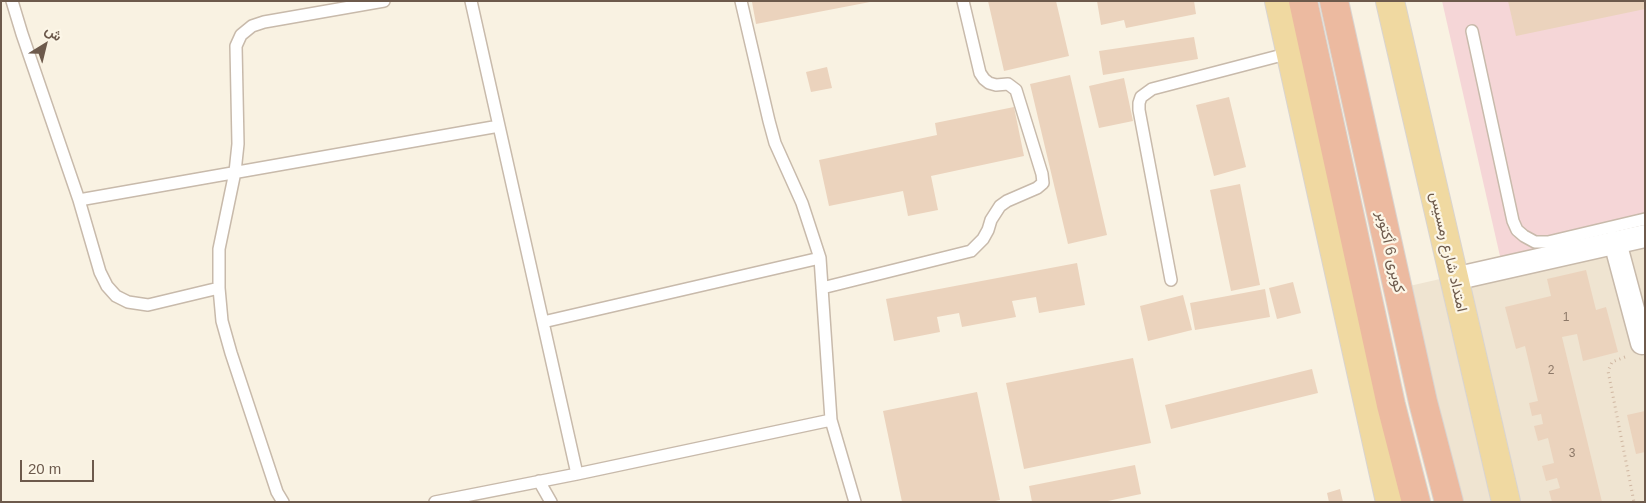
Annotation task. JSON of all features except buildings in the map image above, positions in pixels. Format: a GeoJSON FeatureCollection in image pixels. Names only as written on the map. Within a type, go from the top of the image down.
{"type":"FeatureCollection","features":[{"type":"Feature","properties":{"kind":"highway","name":"كوبرى 6 أكتوبر"},"geometry":{"type":"LineString","coordinates":[[1303,1],[1391,405],[1416,502]]}},
{"type":"Feature","properties":{"kind":"highway","name":"كوبرى 6 أكتوبر"},"geometry":{"type":"LineString","coordinates":[[1334,1],[1423,402],[1449,502]]}},
{"type":"Feature","properties":{"kind":"main road"},"geometry":{"type":"LineString","coordinates":[[1279,1],[1390,502]]}},
{"type":"Feature","properties":{"kind":"main road","name":"امتداد شارع رمسيس"},"geometry":{"type":"LineString","coordinates":[[1390,1],[1506,502]]}},
{"type":"Feature","properties":{"kind":"street"},"geometry":{"type":"LineString","coordinates":[[1454,279],[1645,236]]}},
{"type":"Feature","properties":{"kind":"street"},"geometry":{"type":"LineString","coordinates":[[1615,242],[1642,344]]}},
{"type":"Feature","properties":{"kind":"lane"},"geometry":{"type":"LineString","coordinates":[[12,1],[79,200],[100,272],[107,286],[116,296],[128,302],[148,305],[219,288]]}},
{"type":"Feature","properties":{"kind":"lane"},"geometry":{"type":"LineString","coordinates":[[279,498],[222,321],[219,288],[220,248],[235,172],[238,144],[236,46],[242,34],[252,26],[264,22],[384,1]]}},
{"type":"Feature","properties":{"kind":"lane"},"geometry":{"type":"LineString","coordinates":[[471,1],[576,474]]}},
{"type":"Feature","properties":{"kind":"lane"},"geometry":{"type":"LineString","coordinates":[[741,1],[768,121],[783,163],[802,203],[820,258],[831,420],[855,502]]}},
{"type":"Feature","properties":{"kind":"lane"},"geometry":{"type":"LineString","coordinates":[[822,288],[970,251],[983,239],[994,213],[1000,206],[1037,188],[1043,183],[1042,174],[1016,90],[1008,84],[996,85],[989,83],[980,73],[963,1]]}},
{"type":"Feature","properties":{"kind":"lane"},"geometry":{"type":"LineString","coordinates":[[1472,31],[1513,220],[1517,230],[1535,242],[1548,242],[1645,219]]}},
{"type":"Feature","properties":{"kind":"lane"},"geometry":{"type":"LineString","coordinates":[[1171,280],[1139,110],[1138,103],[1141,96],[1152,88],[1290,53]]}},
{"type":"Feature","properties":{"kind":"lane"},"geometry":{"type":"LineString","coordinates":[[79,200],[499,126]]}},
{"type":"Feature","properties":{"kind":"lane"},"geometry":{"type":"LineString","coordinates":[[543,322],[820,258]]}},
{"type":"Feature","properties":{"kind":"lane"},"geometry":{"type":"LineString","coordinates":[[435,502],[539,482],[831,420]]}},
{"type":"Feature","properties":{"kind":"lane"},"geometry":{"type":"LineString","coordinates":[[539,482],[552,502]]}},
{"type":"Feature","properties":{"kind":"path"},"geometry":{"type":"LineString","coordinates":[[1634,502],[1608,371],[1612,362],[1634,353],[1640,349],[1642,344]]}},
{"type":"Feature","properties":{"kind":"shaded area"},"geometry":{"type":"Polygon","coordinates":[[[1442,1],[1645,1],[1645,232],[1502,265],[1442,1]]]}},
{"type":"Feature","properties":{"kind":"shaded area"},"geometry":{"type":"Polygon","coordinates":[[[1645,232],[1645,502],[1443,502],[1392,290],[1645,232]]]}}]}
